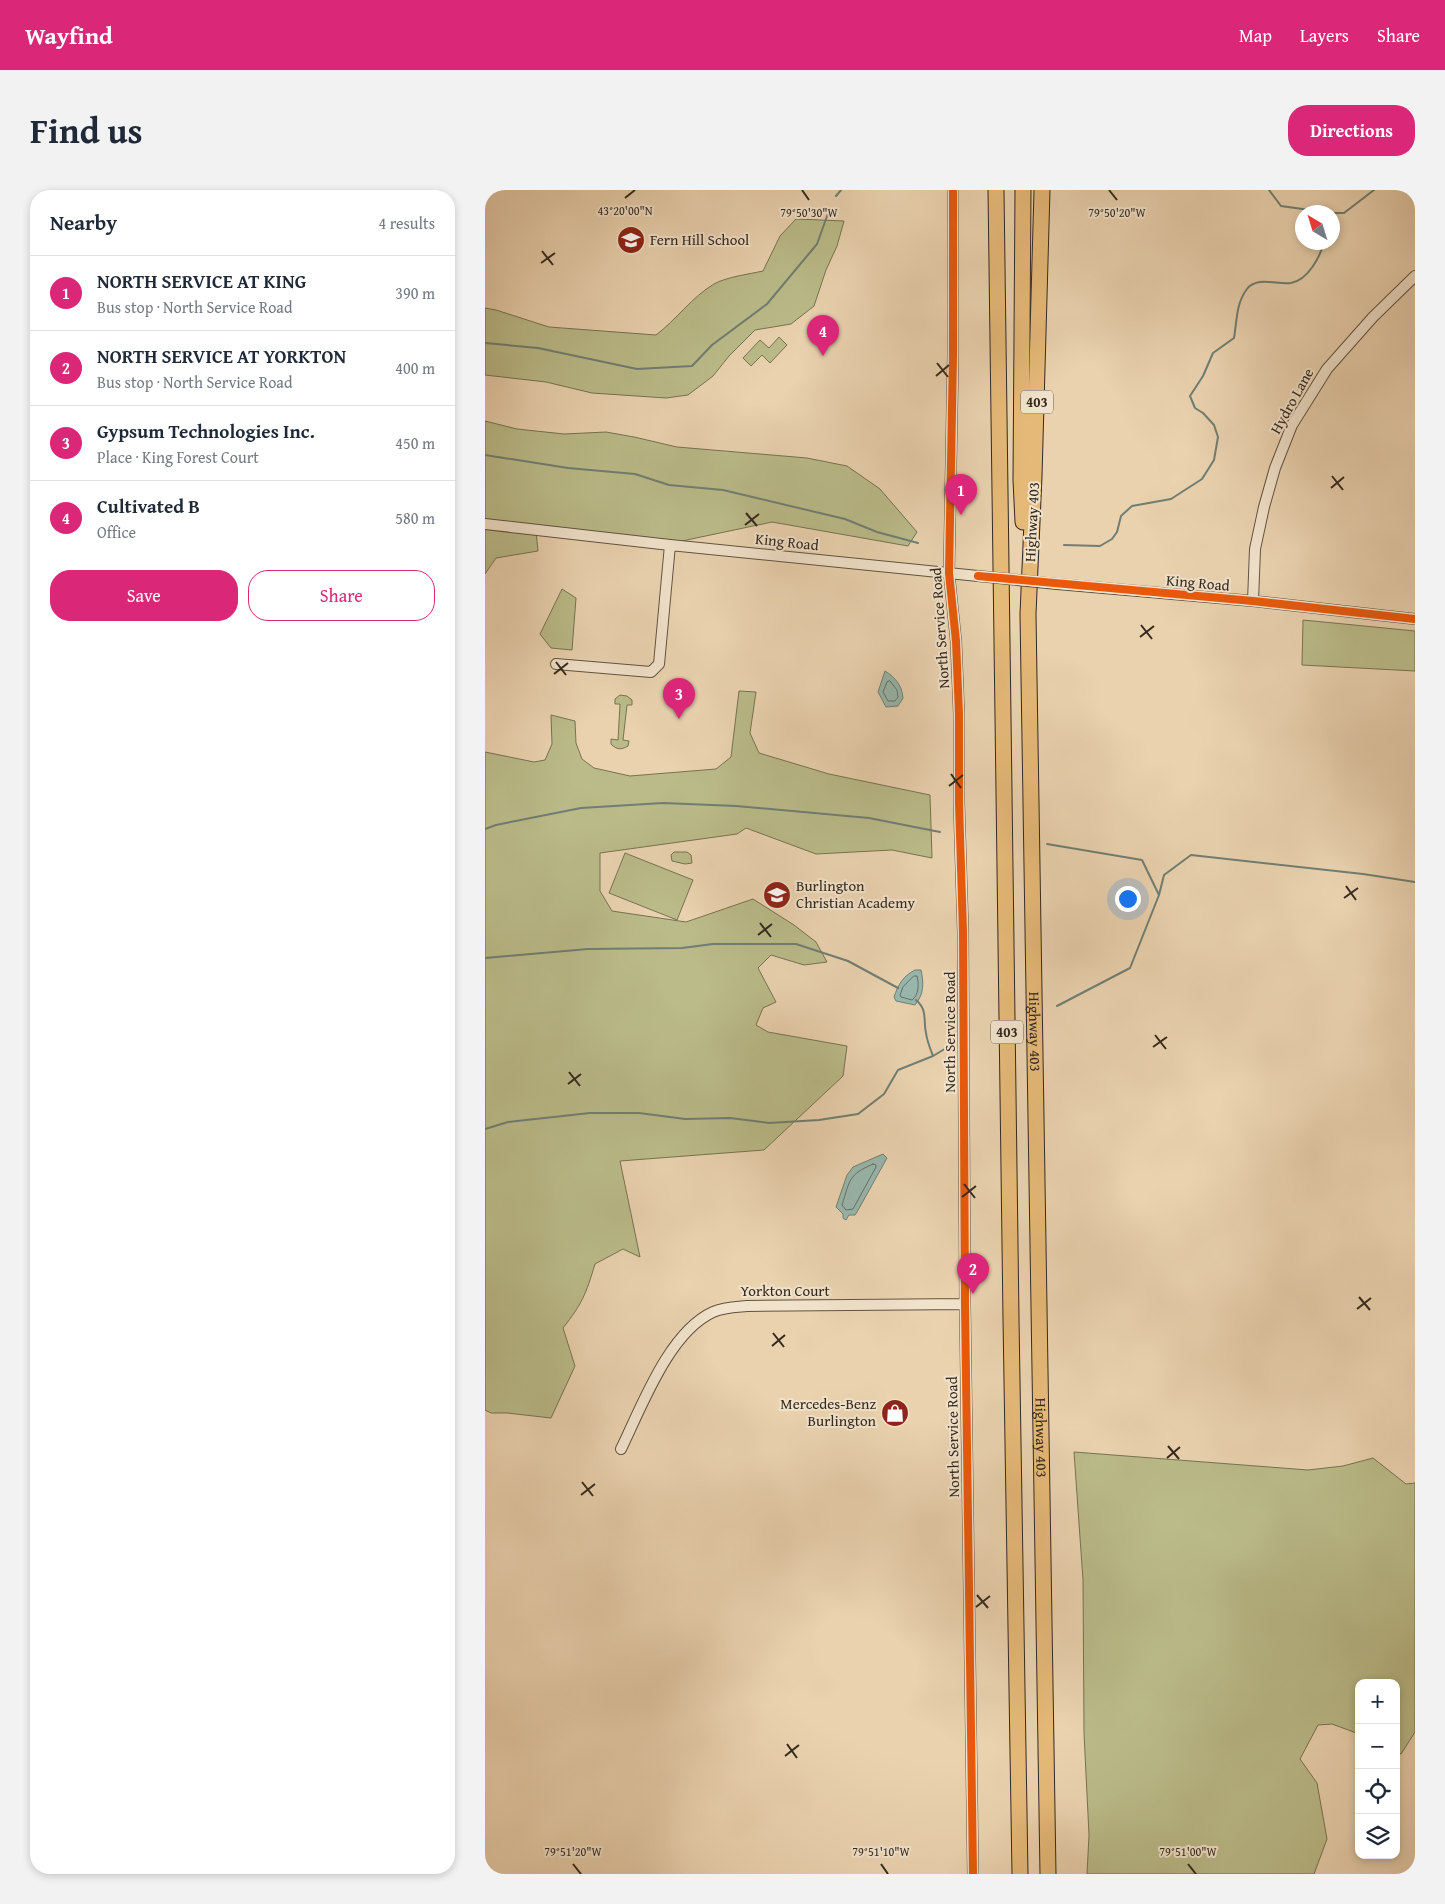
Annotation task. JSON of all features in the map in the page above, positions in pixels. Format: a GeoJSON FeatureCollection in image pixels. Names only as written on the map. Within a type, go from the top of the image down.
{"type":"FeatureCollection","features":[{"type":"Feature","properties":{"kind":"highway","name":"Highway 403"},"geometry":{"type":"LineString","coordinates":[[996,190],[1020,1874]]}},
{"type":"Feature","properties":{"kind":"highway"},"geometry":{"type":"LineString","coordinates":[[1023,190],[1021,480],[1028,614]]}},
{"type":"Feature","properties":{"kind":"highway","name":"Highway 403"},"geometry":{"type":"LineString","coordinates":[[1042,190],[1035,457],[1028,614],[1048,1874]]}},
{"type":"Feature","properties":{"kind":"street","name":"North Service Road"},"geometry":{"type":"LineString","coordinates":[[953,190],[953,345],[949,573],[956,641],[959,714],[973,1874]]}},
{"type":"Feature","properties":{"kind":"street","name":"Hydro Lane"},"geometry":{"type":"LineString","coordinates":[[1253,601],[1255,549],[1263,506],[1275,468],[1293,425],[1327,368],[1373,317],[1415,276]]}},
{"type":"Feature","properties":{"kind":"street","name":"King Road"},"geometry":{"type":"LineString","coordinates":[[485,524],[670,546],[1253,601],[1415,619]]}},
{"type":"Feature","properties":{"kind":"street"},"geometry":{"type":"LineString","coordinates":[[556,664],[651,672],[659,664],[670,546]]}},
{"type":"Feature","properties":{"kind":"street","name":"Yorkton Court"},"geometry":{"type":"LineString","coordinates":[[621,1449],[667,1355],[682,1336],[698,1321],[713,1312],[729,1307],[747,1306],[965,1304]]}},
{"type":"Feature","properties":{"kind":"green space"},"geometry":{"type":"Polygon","coordinates":[[[796,219],[844,221],[837,246],[826,270],[814,306],[791,324],[755,330],[729,356],[713,376],[688,395],[666,398],[592,393],[546,382],[485,375],[485,308],[549,327],[656,335],[698,295],[714,284],[763,271],[780,236],[796,219]]]}},
{"type":"Feature","properties":{"kind":"green space"},"geometry":{"type":"Polygon","coordinates":[[[779,337],[787,345],[770,363],[762,355],[751,366],[743,358],[760,340],[769,348],[779,337]]]}},
{"type":"Feature","properties":{"kind":"green space"},"geometry":{"type":"Polygon","coordinates":[[[485,421],[517,429],[564,434],[606,432],[677,447],[807,458],[847,466],[880,489],[917,532],[908,546],[772,522],[682,541],[595,533],[536,531],[538,551],[496,558],[485,574],[485,421]]]}},
{"type":"Feature","properties":{"kind":"green space"},"geometry":{"type":"Polygon","coordinates":[[[562,589],[576,598],[572,650],[551,648],[540,634],[562,589]]]}},
{"type":"Feature","properties":{"kind":"green space"},"geometry":{"type":"Polygon","coordinates":[[[1303,620],[1415,631],[1415,671],[1302,665],[1303,620]]]}},
{"type":"Feature","properties":{"kind":"green space"},"geometry":{"type":"Polygon","coordinates":[[[739,691],[756,692],[750,733],[759,753],[829,774],[930,795],[932,858],[892,850],[816,854],[746,828],[737,834],[600,853],[600,891],[612,911],[686,922],[753,899],[794,925],[816,942],[827,962],[804,965],[771,955],[758,968],[776,1002],[763,1008],[756,1025],[768,1032],[847,1046],[843,1076],[764,1150],[620,1161],[640,1257],[623,1249],[595,1264],[583,1298],[563,1328],[575,1366],[551,1418],[491,1413],[485,1410],[485,752],[534,762],[545,760],[552,744],[551,715],[575,721],[576,743],[582,759],[594,768],[630,776],[716,769],[731,757],[739,691]]]}},
{"type":"Feature","properties":{"kind":"green space"},"geometry":{"type":"Polygon","coordinates":[[[620,695],[627,696],[632,700],[632,705],[627,705],[623,740],[629,741],[628,746],[619,749],[611,744],[611,739],[618,740],[620,704],[615,704],[615,699],[620,695]]]}},
{"type":"Feature","properties":{"kind":"green space"},"geometry":{"type":"Polygon","coordinates":[[[674,852],[687,852],[691,855],[692,863],[685,864],[672,861],[671,855],[674,852]]]}},
{"type":"Feature","properties":{"kind":"green space"},"geometry":{"type":"Polygon","coordinates":[[[625,853],[693,880],[677,920],[609,893],[625,853]]]}},
{"type":"Feature","properties":{"kind":"green space"},"geometry":{"type":"Polygon","coordinates":[[[1074,1452],[1308,1470],[1343,1466],[1373,1458],[1406,1484],[1415,1483],[1415,1732],[1400,1754],[1400,1679],[1355,1679],[1355,1733],[1332,1724],[1318,1725],[1300,1759],[1317,1783],[1327,1839],[1314,1874],[1087,1874],[1089,1835],[1084,1733],[1083,1580],[1074,1452]]]}},
{"type":"Feature","properties":{"kind":"water"},"geometry":{"type":"Polygon","coordinates":[[[885,671],[900,686],[903,698],[898,706],[886,707],[878,692],[885,671]]]}},
{"type":"Feature","properties":{"kind":"water"},"geometry":{"type":"Polygon","coordinates":[[[915,970],[921,970],[923,980],[923,989],[918,1001],[915,1005],[896,1001],[894,997],[899,985],[907,975],[915,970]]]}},
{"type":"Feature","properties":{"kind":"water"},"geometry":{"type":"Polygon","coordinates":[[[883,1154],[887,1158],[857,1212],[855,1215],[849,1215],[846,1220],[836,1207],[847,1175],[853,1167],[883,1154]]]}},
{"type":"Feature","properties":{"kind":"waterway"},"geometry":{"type":"LineString","coordinates":[[836,196],[841,190]]}},
{"type":"Feature","properties":{"kind":"waterway"},"geometry":{"type":"LineString","coordinates":[[1269,190],[1281,206],[1295,208]]}},
{"type":"Feature","properties":{"kind":"waterway"},"geometry":{"type":"LineString","coordinates":[[1340,213],[1344,213],[1374,190]]}},
{"type":"Feature","properties":{"kind":"waterway"},"geometry":{"type":"LineString","coordinates":[[485,343],[538,348],[637,369],[692,366],[712,345],[767,304],[817,244],[830,208]]}},
{"type":"Feature","properties":{"kind":"waterway"},"geometry":{"type":"LineString","coordinates":[[1064,545],[1100,546],[1112,539],[1117,532],[1121,516],[1132,506],[1171,499],[1202,479],[1214,460],[1218,437],[1214,425],[1203,413],[1195,408],[1190,396],[1203,376],[1213,353],[1234,338],[1239,306],[1243,294],[1251,285],[1256,283],[1291,283],[1297,281],[1308,273],[1321,250]]}},
{"type":"Feature","properties":{"kind":"waterway"},"geometry":{"type":"LineString","coordinates":[[485,455],[568,468],[635,474],[669,485],[723,490],[845,519],[877,532],[918,543]]}},
{"type":"Feature","properties":{"kind":"waterway"},"geometry":{"type":"LineString","coordinates":[[485,829],[496,825],[581,808],[663,803],[736,806],[869,818],[940,832]]}},
{"type":"Feature","properties":{"kind":"waterway"},"geometry":{"type":"LineString","coordinates":[[1047,844],[1142,860],[1159,895]]}},
{"type":"Feature","properties":{"kind":"waterway"},"geometry":{"type":"LineString","coordinates":[[1057,1006],[1130,968],[1159,895],[1164,875],[1191,855],[1363,874],[1415,882]]}},
{"type":"Feature","properties":{"kind":"waterway"},"geometry":{"type":"LineString","coordinates":[[485,958],[588,949],[682,948],[713,944],[796,944],[848,961],[898,988]]}},
{"type":"Feature","properties":{"kind":"waterway"},"geometry":{"type":"LineString","coordinates":[[916,1000],[924,1011],[926,1036],[933,1056]]}},
{"type":"Feature","properties":{"kind":"waterway"},"geometry":{"type":"LineString","coordinates":[[485,1129],[508,1122],[590,1113],[639,1113],[685,1119],[730,1118],[769,1123],[819,1120],[858,1114],[884,1094],[898,1070],[933,1056],[948,1047]]}},
{"type":"Feature","properties":{"kind":"cycle path"},"geometry":{"type":"LineString","coordinates":[[953,190],[953,355],[949,573],[956,641],[959,714],[973,1874]]}},
{"type":"Feature","properties":{"kind":"cycle path"},"geometry":{"type":"LineString","coordinates":[[978,576],[1253,601],[1415,619]]}},
{"type":"Feature","properties":{"kind":"place","name":"Fern Hill School"},"geometry":{"type":"Point","coordinates":[631,240]}},
{"type":"Feature","properties":{"kind":"place","name":"Cultivated B"},"geometry":{"type":"Point","coordinates":[823,356]}},
{"type":"Feature","properties":{"kind":"place","name":"NORTH SERVICE AT KING"},"geometry":{"type":"Point","coordinates":[961,515]}},
{"type":"Feature","properties":{"kind":"place","name":"Gypsum Technologies Inc."},"geometry":{"type":"Point","coordinates":[679,719]}},
{"type":"Feature","properties":{"kind":"place","name":"Burlington Christian Academy"},"geometry":{"type":"Point","coordinates":[777,895]}},
{"type":"Feature","properties":{"kind":"place","name":"NORTH SERVICE AT YORKTON"},"geometry":{"type":"Point","coordinates":[973,1294]}},
{"type":"Feature","properties":{"kind":"place","name":"Mercedes-Benz Burlington"},"geometry":{"type":"Point","coordinates":[895,1413]}}]}
